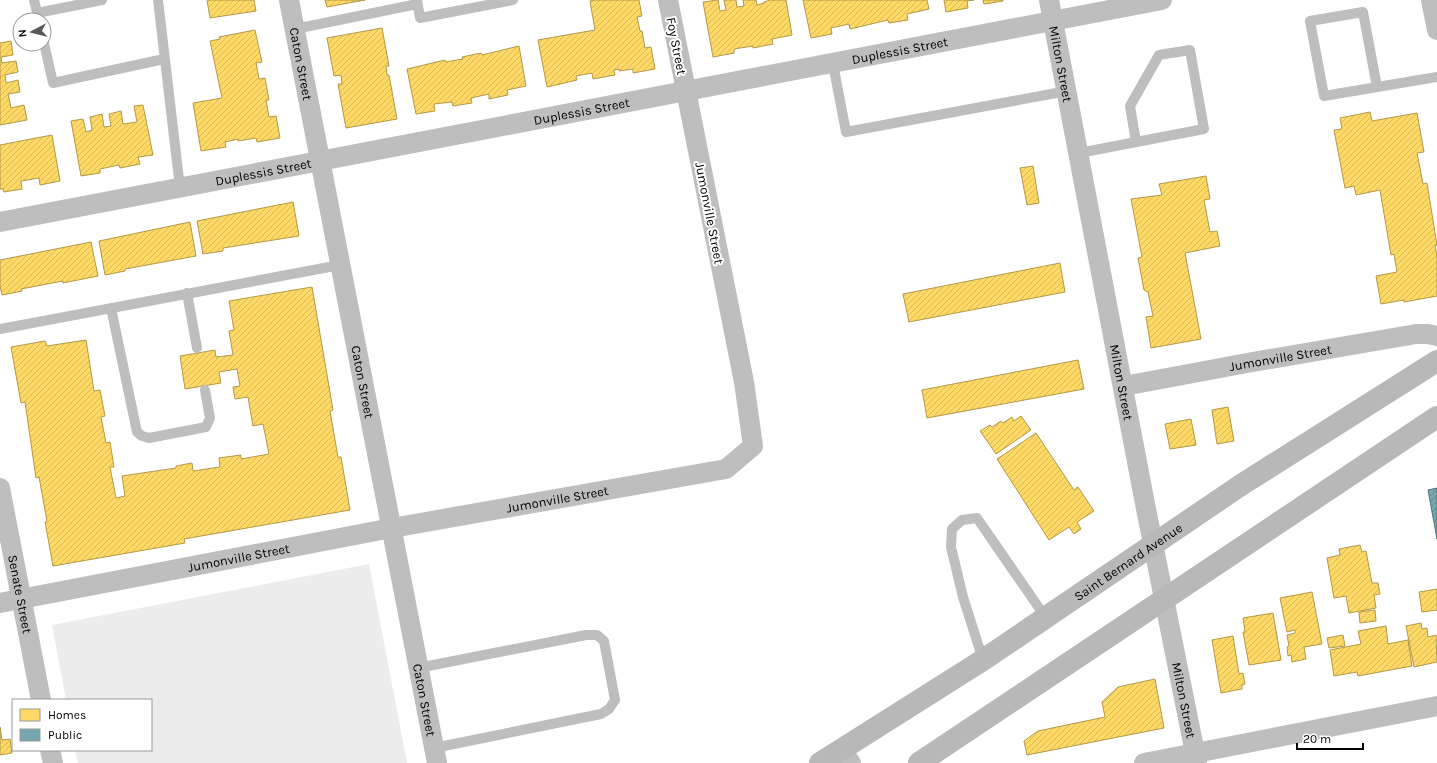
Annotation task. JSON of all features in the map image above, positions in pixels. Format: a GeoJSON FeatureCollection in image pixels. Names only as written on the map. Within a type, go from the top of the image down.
{"type":"FeatureCollection","features":[{"type":"Feature","properties":{"kind":"main road","name":"Saint Bernard Avenue"},"geometry":{"type":"LineString","coordinates":[[820,763],[846,756],[1153,544],[1242,485],[1437,361]]}},
{"type":"Feature","properties":{"kind":"main road"},"geometry":{"type":"LineString","coordinates":[[919,763],[1437,417]]}},
{"type":"Feature","properties":{"kind":"street","name":"Caton Street"},"geometry":{"type":"LineString","coordinates":[[289,0],[435,755]]}},
{"type":"Feature","properties":{"kind":"street","name":"Foy Street"},"geometry":{"type":"LineString","coordinates":[[668,0],[686,92]]}},
{"type":"Feature","properties":{"kind":"street","name":"Milton Street"},"geometry":{"type":"LineString","coordinates":[[1049,0],[1153,544],[1196,758]]}},
{"type":"Feature","properties":{"kind":"street","name":"Duplessis Street"},"geometry":{"type":"LineString","coordinates":[[0,222],[1162,0]]}},
{"type":"Feature","properties":{"kind":"street"},"geometry":{"type":"LineString","coordinates":[[1431,0],[1437,30]]}},
{"type":"Feature","properties":{"kind":"street","name":"Jumonville Street"},"geometry":{"type":"LineString","coordinates":[[0,603],[392,528],[726,469],[753,446],[744,382],[686,92]]}},
{"type":"Feature","properties":{"kind":"street","name":"Jumonville Street"},"geometry":{"type":"LineString","coordinates":[[1124,386],[1246,363],[1416,334],[1437,336]]}},
{"type":"Feature","properties":{"kind":"street","name":"Senate Street"},"geometry":{"type":"LineString","coordinates":[[0,488],[41,699]]}},
{"type":"Feature","properties":{"kind":"street"},"geometry":{"type":"LineString","coordinates":[[1144,763],[1196,758],[1437,706]]}},
{"type":"Feature","properties":{"kind":"street"},"geometry":{"type":"LineString","coordinates":[[50,751],[53,763]]}},
{"type":"Feature","properties":{"kind":"lane"},"geometry":{"type":"LineString","coordinates":[[34,0],[37,12]]}},
{"type":"Feature","properties":{"kind":"lane"},"geometry":{"type":"LineString","coordinates":[[52,13],[102,0]]}},
{"type":"Feature","properties":{"kind":"lane"},"geometry":{"type":"LineString","coordinates":[[158,0],[180,188]]}},
{"type":"Feature","properties":{"kind":"lane"},"geometry":{"type":"LineString","coordinates":[[295,29],[417,2],[420,18],[513,0]]}},
{"type":"Feature","properties":{"kind":"lane"},"geometry":{"type":"LineString","coordinates":[[1376,87],[1363,12],[1310,22],[1324,96],[1437,77]]}},
{"type":"Feature","properties":{"kind":"lane"},"geometry":{"type":"LineString","coordinates":[[1079,153],[1204,129],[1190,50],[1159,55],[1130,106],[1136,142]]}},
{"type":"Feature","properties":{"kind":"lane"},"geometry":{"type":"LineString","coordinates":[[46,52],[53,83],[164,59]]}},
{"type":"Feature","properties":{"kind":"lane"},"geometry":{"type":"LineString","coordinates":[[833,64],[846,132],[1067,91]]}},
{"type":"Feature","properties":{"kind":"lane"},"geometry":{"type":"LineString","coordinates":[[0,329],[340,265]]}},
{"type":"Feature","properties":{"kind":"lane"},"geometry":{"type":"LineString","coordinates":[[187,293],[197,348]]}},
{"type":"Feature","properties":{"kind":"lane"},"geometry":{"type":"LineString","coordinates":[[111,308],[136,432],[149,438],[206,427],[210,418],[206,390]]}},
{"type":"Feature","properties":{"kind":"lane"},"geometry":{"type":"LineString","coordinates":[[983,660],[963,597],[951,547],[952,529],[962,520],[977,518],[1046,618]]}},
{"type":"Feature","properties":{"kind":"lane"},"geometry":{"type":"LineString","coordinates":[[418,668],[586,635],[597,635],[604,641],[615,700],[609,709],[601,714],[435,755]]}},
{"type":"Feature","properties":{"kind":"shaded area"},"geometry":{"type":"Polygon","coordinates":[[[369,564],[407,763],[78,763],[75,751],[152,751],[152,699],[66,699],[52,625],[369,564]]]}},
{"type":"Feature","properties":{"kind":"building: Homes"},"geometry":{"type":"Polygon","coordinates":[[[207,0],[254,0],[256,11],[210,18],[207,0]]]}},
{"type":"Feature","properties":{"kind":"building: Homes"},"geometry":{"type":"Polygon","coordinates":[[[325,0],[365,0],[327,7],[325,0]]]}},
{"type":"Feature","properties":{"kind":"building: Homes"},"geometry":{"type":"Polygon","coordinates":[[[639,0],[642,16],[637,17],[640,31],[642,31],[645,48],[651,47],[655,69],[633,73],[633,69],[619,71],[619,69],[614,70],[615,75],[593,79],[592,73],[576,76],[577,80],[547,87],[538,40],[595,30],[590,1],[639,0]]]}},
{"type":"Feature","properties":{"kind":"building: Homes"},"geometry":{"type":"Polygon","coordinates":[[[718,0],[720,11],[726,10],[724,0],[736,0],[737,7],[744,6],[743,0],[756,0],[757,5],[770,0],[786,0],[792,35],[772,39],[773,44],[753,48],[753,46],[734,49],[734,53],[713,57],[703,2],[718,0]]]}},
{"type":"Feature","properties":{"kind":"building: Homes"},"geometry":{"type":"Polygon","coordinates":[[[803,0],[927,0],[929,9],[907,14],[908,20],[889,23],[888,20],[850,29],[849,24],[831,28],[832,34],[811,38],[803,0]]]}},
{"type":"Feature","properties":{"kind":"building: Homes"},"geometry":{"type":"Polygon","coordinates":[[[944,0],[974,0],[967,1],[968,8],[946,12],[944,0]]]}},
{"type":"Feature","properties":{"kind":"building: Homes"},"geometry":{"type":"Polygon","coordinates":[[[983,0],[1003,0],[1003,1],[984,4],[983,0]]]}},
{"type":"Feature","properties":{"kind":"building: Homes"},"geometry":{"type":"Polygon","coordinates":[[[382,28],[389,66],[386,66],[387,75],[389,75],[397,119],[346,128],[338,84],[342,84],[341,75],[334,76],[327,38],[382,28]]]}},
{"type":"Feature","properties":{"kind":"building: Homes"},"geometry":{"type":"Polygon","coordinates":[[[255,30],[262,62],[256,63],[259,79],[265,78],[269,100],[266,100],[269,117],[276,116],[280,138],[257,142],[256,138],[238,141],[238,139],[225,142],[226,147],[201,151],[193,103],[222,98],[210,41],[220,39],[219,37],[255,30]]]}},
{"type":"Feature","properties":{"kind":"building: Homes"},"geometry":{"type":"Polygon","coordinates":[[[11,41],[13,55],[1,57],[2,63],[16,61],[18,72],[5,75],[6,83],[18,80],[20,92],[8,94],[11,108],[24,105],[27,120],[0,125],[0,43],[11,41]]]}},
{"type":"Feature","properties":{"kind":"building: Homes"},"geometry":{"type":"Polygon","coordinates":[[[519,46],[526,86],[507,90],[508,95],[489,99],[489,94],[471,98],[472,103],[453,106],[452,102],[434,104],[435,111],[416,114],[407,69],[445,60],[445,62],[463,59],[462,57],[481,53],[482,55],[519,46]]]}},
{"type":"Feature","properties":{"kind":"building: Homes"},"geometry":{"type":"Polygon","coordinates":[[[143,105],[153,155],[138,157],[140,164],[120,168],[119,165],[100,169],[100,173],[81,176],[71,121],[83,119],[86,132],[92,130],[90,117],[102,114],[104,127],[111,126],[109,114],[121,111],[123,124],[137,122],[134,106],[143,105]]]}},
{"type":"Feature","properties":{"kind":"building: Homes"},"geometry":{"type":"Polygon","coordinates":[[[1370,112],[1372,121],[1417,113],[1424,152],[1417,153],[1423,184],[1427,183],[1437,245],[1435,245],[1437,256],[1437,296],[1404,302],[1404,300],[1381,304],[1376,276],[1397,272],[1394,254],[1391,255],[1380,190],[1356,195],[1354,186],[1345,188],[1334,130],[1342,129],[1340,118],[1370,112]]]}},
{"type":"Feature","properties":{"kind":"building: Homes"},"geometry":{"type":"Polygon","coordinates":[[[52,135],[60,181],[40,185],[39,178],[21,181],[22,189],[4,192],[3,189],[0,189],[0,145],[52,135]]]}},
{"type":"Feature","properties":{"kind":"building: Homes"},"geometry":{"type":"Polygon","coordinates":[[[1033,166],[1039,203],[1027,205],[1020,168],[1033,166]]]}},
{"type":"Feature","properties":{"kind":"building: Homes"},"geometry":{"type":"Polygon","coordinates":[[[1206,176],[1210,199],[1204,200],[1210,232],[1217,231],[1220,246],[1185,253],[1201,339],[1151,348],[1146,317],[1153,316],[1148,292],[1144,290],[1138,258],[1142,257],[1131,199],[1162,195],[1159,184],[1206,176]]]}},
{"type":"Feature","properties":{"kind":"building: Homes"},"geometry":{"type":"Polygon","coordinates":[[[293,202],[299,236],[223,248],[223,251],[203,254],[197,221],[293,202]]]}},
{"type":"Feature","properties":{"kind":"building: Homes"},"geometry":{"type":"Polygon","coordinates":[[[190,222],[196,256],[125,269],[125,271],[105,275],[99,241],[190,222]]]}},
{"type":"Feature","properties":{"kind":"building: Homes"},"geometry":{"type":"Polygon","coordinates":[[[91,242],[98,276],[21,289],[22,291],[2,295],[0,286],[0,260],[91,242]]]}},
{"type":"Feature","properties":{"kind":"building: Homes"},"geometry":{"type":"Polygon","coordinates":[[[1060,263],[1065,292],[909,322],[903,294],[1060,263]]]}},
{"type":"Feature","properties":{"kind":"building: Homes"},"geometry":{"type":"Polygon","coordinates":[[[312,287],[333,410],[330,411],[338,457],[341,457],[350,510],[184,539],[185,543],[53,566],[39,477],[36,478],[25,402],[21,403],[11,347],[45,341],[47,346],[86,340],[94,391],[100,390],[105,416],[101,417],[106,443],[110,442],[114,467],[110,467],[116,498],[125,496],[122,476],[176,468],[176,466],[192,463],[193,471],[220,467],[219,458],[241,455],[241,459],[269,454],[263,424],[253,426],[248,397],[235,399],[233,387],[240,386],[237,369],[219,372],[221,383],[185,389],[180,356],[215,350],[216,357],[233,355],[229,331],[234,330],[229,301],[312,287]]]}},
{"type":"Feature","properties":{"kind":"building: Homes"},"geometry":{"type":"Polygon","coordinates":[[[1078,360],[1084,389],[927,418],[922,390],[1078,360]]]}},
{"type":"Feature","properties":{"kind":"building: Homes"},"geometry":{"type":"Polygon","coordinates":[[[1228,407],[1234,441],[1217,444],[1212,410],[1228,407]]]}},
{"type":"Feature","properties":{"kind":"building: Homes"},"geometry":{"type":"Polygon","coordinates":[[[1021,416],[1031,430],[996,454],[980,431],[990,425],[992,427],[1001,421],[1003,423],[1012,417],[1014,421],[1021,416]]]}},
{"type":"Feature","properties":{"kind":"building: Homes"},"geometry":{"type":"Polygon","coordinates":[[[1191,419],[1196,445],[1170,449],[1165,424],[1191,419]]]}},
{"type":"Feature","properties":{"kind":"building: Homes"},"geometry":{"type":"Polygon","coordinates":[[[1036,433],[1074,490],[1078,487],[1094,511],[1077,522],[1081,529],[1074,534],[1069,527],[1049,540],[997,459],[1036,433]]]}},
{"type":"Feature","properties":{"kind":"building: Homes"},"geometry":{"type":"Polygon","coordinates":[[[1360,545],[1362,552],[1366,551],[1372,583],[1378,583],[1380,594],[1374,595],[1376,608],[1349,613],[1346,596],[1334,598],[1327,558],[1340,555],[1339,549],[1360,545]]]}},
{"type":"Feature","properties":{"kind":"building: Homes"},"geometry":{"type":"Polygon","coordinates":[[[1437,589],[1437,610],[1422,612],[1419,592],[1437,589]]]}},
{"type":"Feature","properties":{"kind":"building: Homes"},"geometry":{"type":"Polygon","coordinates":[[[1312,592],[1322,644],[1304,647],[1306,659],[1292,662],[1291,655],[1288,656],[1287,647],[1289,646],[1287,635],[1295,633],[1295,630],[1287,632],[1280,598],[1312,592]]]}},
{"type":"Feature","properties":{"kind":"building: Homes"},"geometry":{"type":"Polygon","coordinates":[[[1375,610],[1376,621],[1360,623],[1359,612],[1375,610]]]}},
{"type":"Feature","properties":{"kind":"building: Homes"},"geometry":{"type":"Polygon","coordinates":[[[1273,613],[1281,660],[1249,665],[1243,632],[1245,632],[1243,618],[1273,613]]]}},
{"type":"Feature","properties":{"kind":"building: Homes"},"geometry":{"type":"Polygon","coordinates":[[[1421,623],[1422,629],[1427,628],[1428,637],[1436,635],[1437,662],[1414,667],[1406,626],[1421,623]]]}},
{"type":"Feature","properties":{"kind":"building: Homes"},"geometry":{"type":"Polygon","coordinates":[[[1386,626],[1388,644],[1408,640],[1412,666],[1358,676],[1357,672],[1334,676],[1330,650],[1361,644],[1358,631],[1386,626]]]}},
{"type":"Feature","properties":{"kind":"building: Homes"},"geometry":{"type":"Polygon","coordinates":[[[1343,635],[1345,646],[1329,648],[1327,638],[1343,635]]]}},
{"type":"Feature","properties":{"kind":"building: Homes"},"geometry":{"type":"Polygon","coordinates":[[[1233,636],[1239,674],[1243,673],[1245,684],[1242,685],[1242,689],[1221,693],[1212,640],[1233,636]]]}},
{"type":"Feature","properties":{"kind":"building: Homes"},"geometry":{"type":"Polygon","coordinates":[[[1155,679],[1164,728],[1027,755],[1024,741],[1038,731],[1105,717],[1102,702],[1118,687],[1155,679]]]}},
{"type":"Feature","properties":{"kind":"building: Homes"},"geometry":{"type":"Polygon","coordinates":[[[0,727],[2,740],[10,739],[12,753],[0,755],[0,727]]]}},
{"type":"Feature","properties":{"kind":"building: Public"},"geometry":{"type":"Polygon","coordinates":[[[1437,488],[1437,539],[1428,490],[1437,488]]]}}]}
